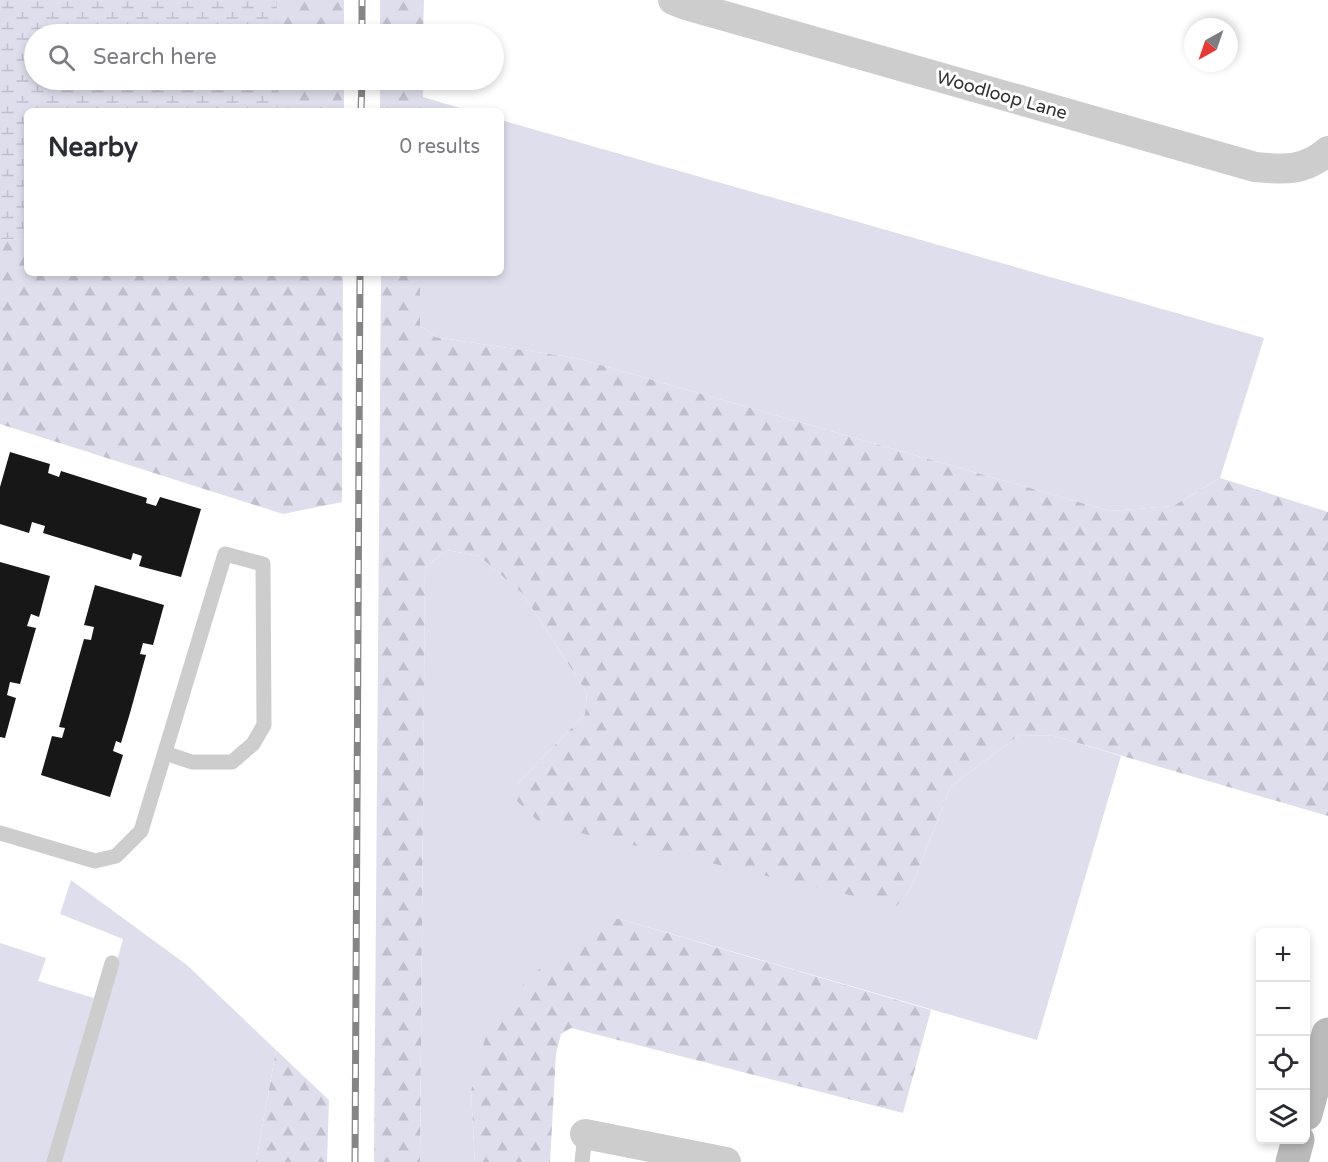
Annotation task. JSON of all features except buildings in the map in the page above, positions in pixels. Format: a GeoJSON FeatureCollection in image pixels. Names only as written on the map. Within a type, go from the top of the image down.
{"type":"FeatureCollection","features":[{"type":"Feature","properties":{"kind":"main road"},"geometry":{"type":"LineString","coordinates":[[1310,1097],[1328,1034]]}},
{"type":"Feature","properties":{"kind":"main road"},"geometry":{"type":"LineString","coordinates":[[1292,1162],[1297,1144]]}},
{"type":"Feature","properties":{"kind":"street","name":"Woodloop Lane"},"geometry":{"type":"LineString","coordinates":[[673,0],[1255,167],[1278,170],[1298,168],[1316,161],[1328,150]]}},
{"type":"Feature","properties":{"kind":"street"},"geometry":{"type":"LineString","coordinates":[[584,1148],[726,1162]]}},
{"type":"Feature","properties":{"kind":"lane"},"geometry":{"type":"LineString","coordinates":[[0,833],[95,861],[116,856],[141,831],[225,554],[263,564],[264,725],[253,744],[232,762],[192,762],[165,753]]}},
{"type":"Feature","properties":{"kind":"lane"},"geometry":{"type":"LineString","coordinates":[[54,1162],[112,963]]}},
{"type":"Feature","properties":{"kind":"green space"},"geometry":{"type":"Polygon","coordinates":[[[0,0],[277,0],[277,24],[24,24],[24,90],[278,90],[278,108],[24,108],[24,238],[0,239],[0,0]]]}},
{"type":"Feature","properties":{"kind":"green space"},"geometry":{"type":"Polygon","coordinates":[[[277,0],[344,0],[344,24],[277,24],[277,0]]]}},
{"type":"Feature","properties":{"kind":"green space"},"geometry":{"type":"Polygon","coordinates":[[[380,0],[424,0],[423,24],[380,24],[380,0]]]}},
{"type":"Feature","properties":{"kind":"green space"},"geometry":{"type":"Polygon","coordinates":[[[278,90],[344,90],[344,108],[278,108],[278,90]]]}},
{"type":"Feature","properties":{"kind":"green space"},"geometry":{"type":"Polygon","coordinates":[[[380,90],[423,90],[423,108],[380,108],[380,90]]]}},
{"type":"Feature","properties":{"kind":"green space"},"geometry":{"type":"Polygon","coordinates":[[[423,97],[460,108],[423,108],[423,97]]]}},
{"type":"Feature","properties":{"kind":"green space"},"geometry":{"type":"Polygon","coordinates":[[[504,121],[1264,338],[1220,478],[1173,506],[1110,511],[576,358],[435,337],[420,325],[420,276],[504,276],[504,121]]]}},
{"type":"Feature","properties":{"kind":"green space"},"geometry":{"type":"Polygon","coordinates":[[[24,238],[24,276],[343,276],[342,502],[283,514],[0,424],[0,239],[24,238]]]}},
{"type":"Feature","properties":{"kind":"green space"},"geometry":{"type":"Polygon","coordinates":[[[381,276],[420,276],[420,325],[435,337],[576,358],[1110,511],[1173,506],[1220,478],[1328,512],[1328,816],[1054,736],[1019,735],[951,786],[910,890],[897,906],[541,824],[517,801],[518,783],[585,714],[587,693],[523,594],[479,556],[446,550],[425,568],[420,1162],[374,1162],[381,276]]]}},
{"type":"Feature","properties":{"kind":"green space"},"geometry":{"type":"Polygon","coordinates":[[[446,550],[479,556],[523,594],[587,693],[585,714],[518,783],[897,906],[910,890],[951,786],[1019,735],[1054,736],[1121,756],[1037,1040],[620,919],[471,1091],[475,1162],[420,1162],[425,568],[446,550]]]}},
{"type":"Feature","properties":{"kind":"green space"},"geometry":{"type":"Polygon","coordinates":[[[71,880],[187,965],[276,1050],[256,1162],[61,1162],[123,939],[60,914],[71,880]]]}},
{"type":"Feature","properties":{"kind":"green space"},"geometry":{"type":"Polygon","coordinates":[[[606,919],[620,919],[931,1010],[903,1113],[571,1028],[561,1034],[556,1054],[550,1162],[475,1162],[471,1091],[487,1031],[530,976],[606,919]]]}},
{"type":"Feature","properties":{"kind":"green space"},"geometry":{"type":"Polygon","coordinates":[[[0,943],[46,958],[38,981],[94,998],[48,1162],[0,1162],[0,943]]]}},
{"type":"Feature","properties":{"kind":"green space"},"geometry":{"type":"Polygon","coordinates":[[[276,1050],[329,1100],[327,1162],[256,1162],[276,1050]]]}},
{"type":"Feature","properties":{"kind":"railway"},"geometry":{"type":"LineString","coordinates":[[362,0],[362,24]]}},
{"type":"Feature","properties":{"kind":"railway"},"geometry":{"type":"LineString","coordinates":[[361,108],[362,90]]}},
{"type":"Feature","properties":{"kind":"railway"},"geometry":{"type":"LineString","coordinates":[[355,1162],[360,276]]}}]}
